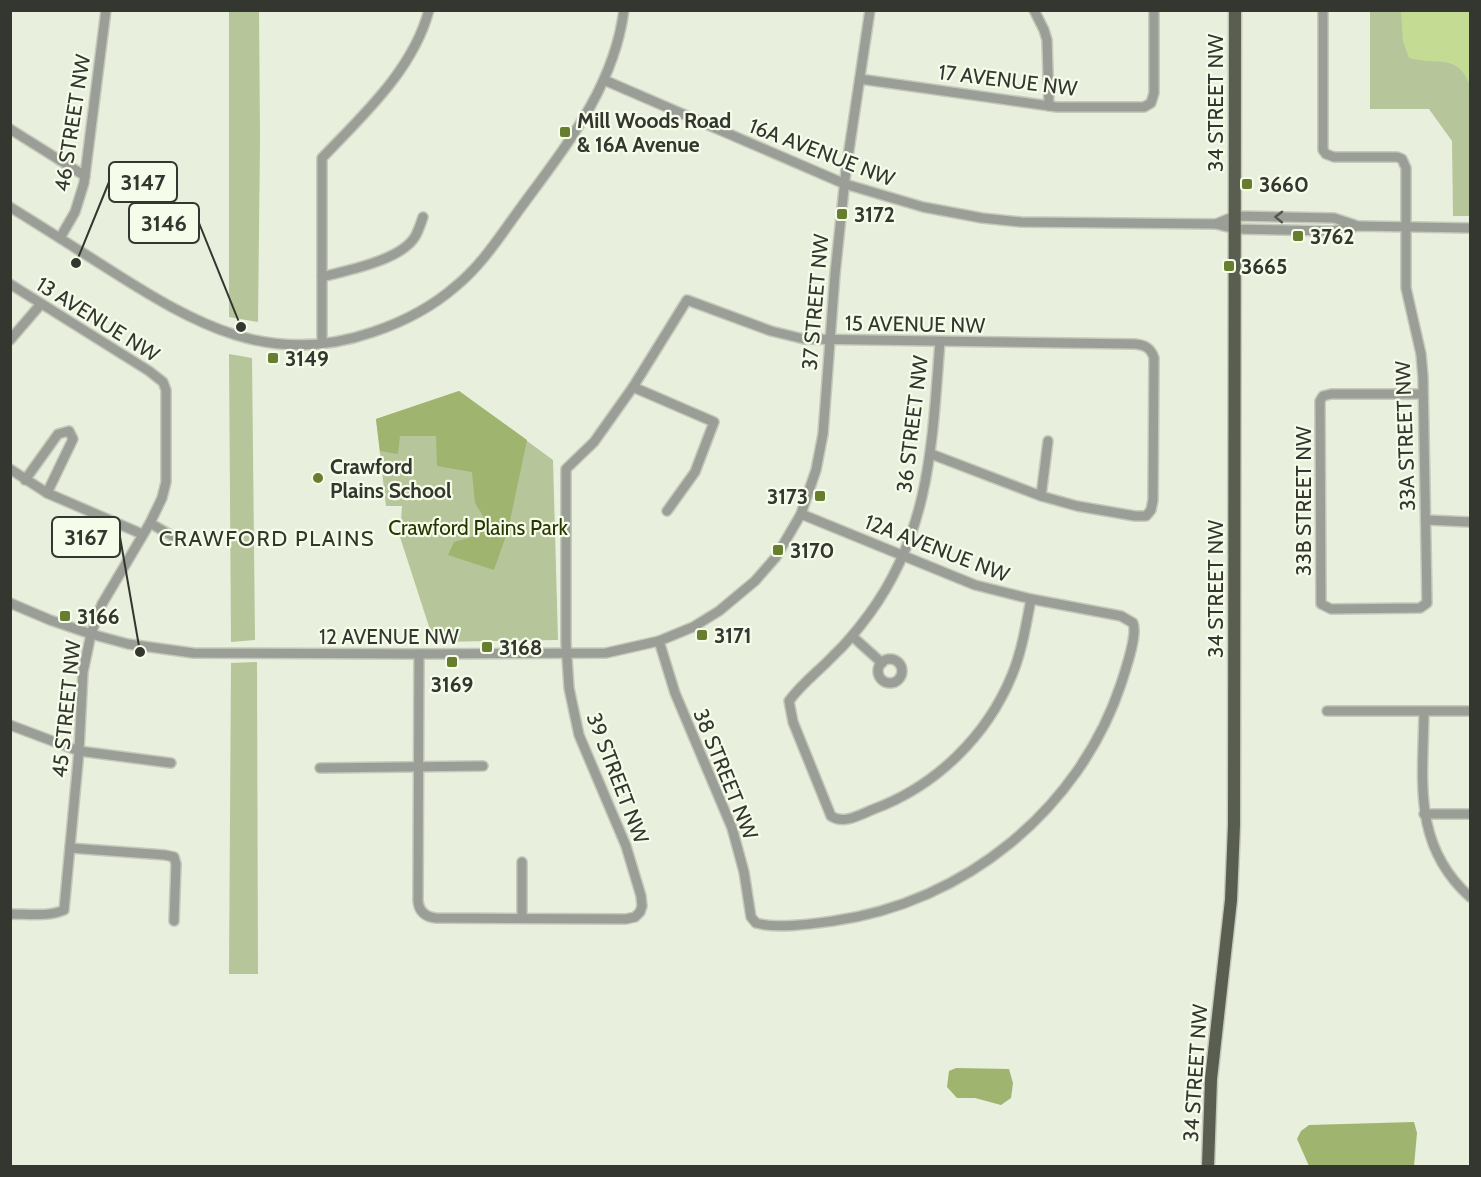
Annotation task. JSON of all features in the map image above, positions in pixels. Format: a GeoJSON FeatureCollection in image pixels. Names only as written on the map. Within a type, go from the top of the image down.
{"type":"FeatureCollection","features":[{"type":"Feature","properties":{"kind":"main road","name":"34 STREET NW"},"geometry":{"type":"LineString","coordinates":[[1208,1167],[1211,1079],[1231,900],[1234,825],[1235,10]]}},
{"type":"Feature","properties":{"kind":"street","name":"46 STREET NW"},"geometry":{"type":"LineString","coordinates":[[60,238],[78,205],[85,176],[106,10]]}},
{"type":"Feature","properties":{"kind":"street"},"geometry":{"type":"LineString","coordinates":[[322,343],[322,158],[369,110],[394,80],[422,30],[429,10]]}},
{"type":"Feature","properties":{"kind":"street"},"geometry":{"type":"LineString","coordinates":[[10,207],[162,303],[228,334],[265,342],[292,344],[322,343],[367,334],[400,322],[433,304],[465,278],[489,251],[590,109],[604,80],[616,46],[624,10]]}},
{"type":"Feature","properties":{"kind":"street","name":"37 STREET NW"},"geometry":{"type":"LineString","coordinates":[[755,581],[776,557],[801,514],[813,483],[820,453],[844,184],[870,10]]}},
{"type":"Feature","properties":{"kind":"street"},"geometry":{"type":"LineString","coordinates":[[1034,10],[1047,40],[1049,106]]}},
{"type":"Feature","properties":{"kind":"street","name":"17 AVENUE NW"},"geometry":{"type":"LineString","coordinates":[[860,79],[1049,106],[1140,107],[1151,103],[1154,93],[1154,10]]}},
{"type":"Feature","properties":{"kind":"street","name":"33A STREET NW"},"geometry":{"type":"LineString","coordinates":[[1323,10],[1323,145],[1326,154],[1334,157],[1392,157],[1402,159],[1406,168],[1406,288],[1421,354],[1423,394],[1427,520],[1427,603],[1425,606]]}},
{"type":"Feature","properties":{"kind":"street","name":"16A AVENUE NW"},"geometry":{"type":"LineString","coordinates":[[604,80],[844,184],[901,202],[982,218],[1045,222],[1216,224],[1334,218],[1358,226],[1470,228]]}},
{"type":"Feature","properties":{"kind":"street"},"geometry":{"type":"LineString","coordinates":[[10,129],[85,176]]}},
{"type":"Feature","properties":{"kind":"street"},"geometry":{"type":"LineString","coordinates":[[322,277],[384,260],[409,244],[416,236],[423,217]]}},
{"type":"Feature","properties":{"kind":"street","name":"13 AVENUE NW"},"geometry":{"type":"LineString","coordinates":[[10,284],[149,371],[159,378],[164,386]]}},
{"type":"Feature","properties":{"kind":"street","name":"15 AVENUE NW"},"geometry":{"type":"LineString","coordinates":[[687,300],[781,334],[830,340],[1135,344],[1149,347],[1154,358],[1153,500],[1149,513],[1139,517],[1077,506],[1041,496]]}},
{"type":"Feature","properties":{"kind":"street","name":"39 STREET NW"},"geometry":{"type":"LineString","coordinates":[[522,918],[626,919],[638,915],[642,903],[634,869],[574,719],[567,654],[566,469],[594,442],[633,387],[687,300]]}},
{"type":"Feature","properties":{"kind":"street"},"geometry":{"type":"LineString","coordinates":[[10,340],[41,303]]}},
{"type":"Feature","properties":{"kind":"street","name":"36 STREET NW"},"geometry":{"type":"LineString","coordinates":[[940,342],[931,454],[922,500],[903,556],[883,594],[852,636],[797,690],[789,701],[793,722],[831,816],[836,820],[858,816],[905,795],[944,769],[969,744],[990,716],[1008,682],[1023,639],[1031,599]]}},
{"type":"Feature","properties":{"kind":"street","name":"45 STREET NW"},"geometry":{"type":"LineString","coordinates":[[10,914],[44,914],[64,910],[79,751],[83,672],[102,604],[150,523],[162,498],[166,482],[166,395],[164,386]]}},
{"type":"Feature","properties":{"kind":"street"},"geometry":{"type":"LineString","coordinates":[[633,387],[714,422],[695,472],[667,512]]}},
{"type":"Feature","properties":{"kind":"street","name":"33B STREET NW"},"geometry":{"type":"LineString","coordinates":[[1423,394],[1323,396],[1320,401],[1322,604],[1331,609],[1365,610],[1420,609],[1425,606]]}},
{"type":"Feature","properties":{"kind":"street"},"geometry":{"type":"LineString","coordinates":[[25,480],[58,434],[69,431],[73,439],[47,493]]}},
{"type":"Feature","properties":{"kind":"street"},"geometry":{"type":"LineString","coordinates":[[931,454],[1041,496],[1048,441]]}},
{"type":"Feature","properties":{"kind":"street"},"geometry":{"type":"LineString","coordinates":[[10,470],[47,493],[142,534]]}},
{"type":"Feature","properties":{"kind":"street","name":"12A AVENUE NW"},"geometry":{"type":"LineString","coordinates":[[754,921],[763,924],[810,923],[856,917],[888,909],[924,896],[965,875],[996,855],[1017,838],[1060,794],[1079,768],[1099,735],[1125,672],[1135,630],[1133,623],[1121,616],[1031,599],[975,585],[801,514]]}},
{"type":"Feature","properties":{"kind":"street"},"geometry":{"type":"LineString","coordinates":[[1427,520],[1470,522]]}},
{"type":"Feature","properties":{"kind":"street"},"geometry":{"type":"LineString","coordinates":[[150,523],[172,536]]}},
{"type":"Feature","properties":{"kind":"street","name":"12 AVENUE NW"},"geometry":{"type":"LineString","coordinates":[[10,603],[50,620],[128,644],[193,653],[606,653],[659,641],[706,620],[755,581]]}},
{"type":"Feature","properties":{"kind":"street"},"geometry":{"type":"LineString","coordinates":[[852,636],[882,663]]}},
{"type":"Feature","properties":{"kind":"street","name":"38 STREET NW"},"geometry":{"type":"LineString","coordinates":[[659,641],[675,693],[732,828],[754,921]]}},
{"type":"Feature","properties":{"kind":"street"},"geometry":{"type":"LineString","coordinates":[[419,654],[418,901],[421,912],[436,918],[522,918],[522,862]]}},
{"type":"Feature","properties":{"kind":"street"},"geometry":{"type":"LineString","coordinates":[[1327,711],[1470,711]]}},
{"type":"Feature","properties":{"kind":"street"},"geometry":{"type":"LineString","coordinates":[[1424,712],[1424,814],[1431,839],[1441,861],[1452,878],[1470,897]]}},
{"type":"Feature","properties":{"kind":"street"},"geometry":{"type":"LineString","coordinates":[[10,725],[79,751],[171,763]]}},
{"type":"Feature","properties":{"kind":"street"},"geometry":{"type":"LineString","coordinates":[[320,768],[483,766]]}},
{"type":"Feature","properties":{"kind":"street"},"geometry":{"type":"LineString","coordinates":[[1424,814],[1470,814]]}},
{"type":"Feature","properties":{"kind":"street"},"geometry":{"type":"LineString","coordinates":[[70,848],[174,857],[176,864],[174,921]]}},
{"type":"Feature","properties":{"kind":"green space"},"geometry":{"type":"Polygon","coordinates":[[[229,11],[259,11],[258,322],[229,317],[229,11]]]}},
{"type":"Feature","properties":{"kind":"green space"},"geometry":{"type":"Polygon","coordinates":[[[1370,11],[1470,11],[1470,216],[1453,216],[1452,141],[1429,109],[1370,109],[1370,11]]]}},
{"type":"Feature","properties":{"kind":"green space"},"geometry":{"type":"Polygon","coordinates":[[[229,354],[252,358],[255,640],[231,642],[229,354]]]}},
{"type":"Feature","properties":{"kind":"green space","name":"Crawford Plains Park"},"geometry":{"type":"Polygon","coordinates":[[[459,391],[553,460],[558,640],[434,642],[400,537],[402,506],[386,506],[376,419],[459,391]]]}},
{"type":"Feature","properties":{"kind":"green space"},"geometry":{"type":"Polygon","coordinates":[[[257,662],[258,974],[229,974],[231,663],[257,662]]]}},
{"type":"Feature","properties":{"kind":"shaded area"},"geometry":{"type":"Polygon","coordinates":[[[1401,11],[1470,11],[1470,86],[1465,75],[1453,64],[1409,58],[1403,41],[1401,11]]]}},
{"type":"Feature","properties":{"kind":"shaded area"},"geometry":{"type":"Polygon","coordinates":[[[459,391],[527,440],[508,530],[494,570],[448,555],[454,542],[475,536],[488,524],[475,503],[472,472],[437,466],[436,436],[400,436],[398,454],[380,451],[376,419],[459,391]]]}},
{"type":"Feature","properties":{"kind":"shaded area"},"geometry":{"type":"Polygon","coordinates":[[[956,1068],[1009,1069],[1013,1083],[1011,1098],[1001,1105],[975,1098],[957,1098],[947,1087],[949,1071],[956,1068]]]}},
{"type":"Feature","properties":{"kind":"shaded area"},"geometry":{"type":"Polygon","coordinates":[[[1414,1122],[1417,1133],[1414,1166],[1309,1166],[1297,1139],[1301,1131],[1309,1125],[1414,1122]]]}},
{"type":"Feature","properties":{"kind":"place","name":"Mill Woods Road & 16A Avenue"},"geometry":{"type":"Point","coordinates":[565,132]}},
{"type":"Feature","properties":{"kind":"place","name":"3660"},"geometry":{"type":"Point","coordinates":[1247,184]}},
{"type":"Feature","properties":{"kind":"place","name":"3172"},"geometry":{"type":"Point","coordinates":[842,214]}},
{"type":"Feature","properties":{"kind":"place","name":"3762"},"geometry":{"type":"Point","coordinates":[1298,236]}},
{"type":"Feature","properties":{"kind":"place","name":"3147"},"geometry":{"type":"Point","coordinates":[76,263]}},
{"type":"Feature","properties":{"kind":"place","name":"3665"},"geometry":{"type":"Point","coordinates":[1229,266]}},
{"type":"Feature","properties":{"kind":"place","name":"3146"},"geometry":{"type":"Point","coordinates":[241,327]}},
{"type":"Feature","properties":{"kind":"place","name":"3149"},"geometry":{"type":"Point","coordinates":[273,358]}},
{"type":"Feature","properties":{"kind":"place","name":"Crawford Plains School"},"geometry":{"type":"Point","coordinates":[318,478]}},
{"type":"Feature","properties":{"kind":"place","name":"3173"},"geometry":{"type":"Point","coordinates":[820,496]}},
{"type":"Feature","properties":{"kind":"place","name":"3170"},"geometry":{"type":"Point","coordinates":[778,550]}},
{"type":"Feature","properties":{"kind":"place","name":"3166"},"geometry":{"type":"Point","coordinates":[65,616]}},
{"type":"Feature","properties":{"kind":"place","name":"3171"},"geometry":{"type":"Point","coordinates":[702,635]}},
{"type":"Feature","properties":{"kind":"place","name":"3168"},"geometry":{"type":"Point","coordinates":[487,647]}},
{"type":"Feature","properties":{"kind":"place","name":"3167"},"geometry":{"type":"Point","coordinates":[140,652]}},
{"type":"Feature","properties":{"kind":"place","name":"3169"},"geometry":{"type":"Point","coordinates":[452,662]}},
{"type":"Feature","properties":{"kind":"district","name":"CRAWFORD PLAINS"},"geometry":{"type":"Point","coordinates":[267,538]}}]}
